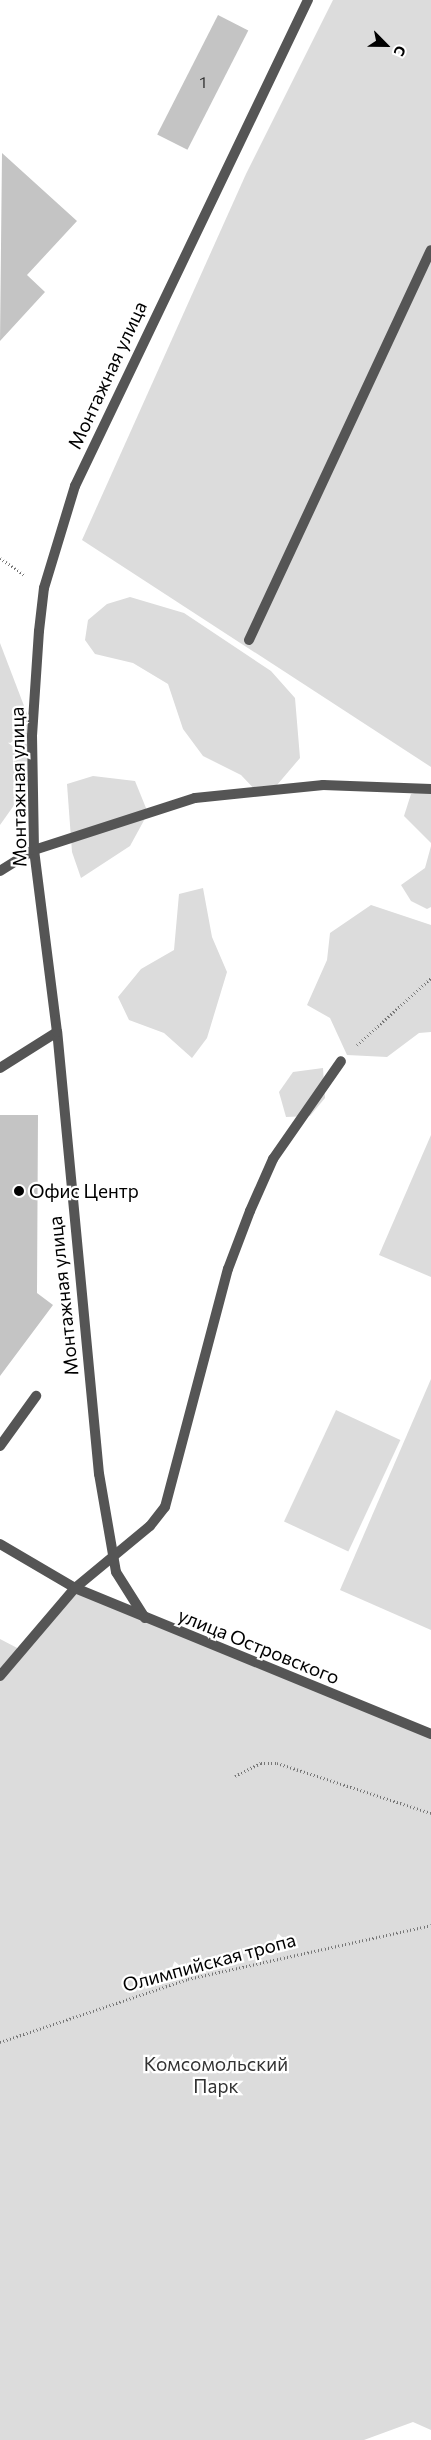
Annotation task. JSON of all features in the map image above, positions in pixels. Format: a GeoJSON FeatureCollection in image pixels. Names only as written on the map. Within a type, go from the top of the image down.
{"type":"FeatureCollection","features":[{"type":"Feature","properties":{"kind":"street","name":"Монтажная улица"},"geometry":{"type":"LineString","coordinates":[[145,1618],[116,1572],[98,1465],[57,1032],[34,850],[32,736],[44,588],[75,486],[308,0]]}},
{"type":"Feature","properties":{"kind":"street"},"geometry":{"type":"LineString","coordinates":[[249,640],[431,250]]}},
{"type":"Feature","properties":{"kind":"street"},"geometry":{"type":"LineString","coordinates":[[0,871],[34,850],[195,798],[323,785],[431,789]]}},
{"type":"Feature","properties":{"kind":"street"},"geometry":{"type":"LineString","coordinates":[[0,1068],[57,1032]]}},
{"type":"Feature","properties":{"kind":"street"},"geometry":{"type":"LineString","coordinates":[[0,1676],[75,1588],[150,1526],[165,1507],[228,1269],[250,1211],[273,1159],[341,1061]]}},
{"type":"Feature","properties":{"kind":"street"},"geometry":{"type":"LineString","coordinates":[[0,1446],[36,1396]]}},
{"type":"Feature","properties":{"kind":"street","name":"улица Островского"},"geometry":{"type":"LineString","coordinates":[[0,1544],[75,1588],[431,1734]]}},
{"type":"Feature","properties":{"kind":"path"},"geometry":{"type":"LineString","coordinates":[[0,558],[44,588]]}},
{"type":"Feature","properties":{"kind":"path"},"geometry":{"type":"LineString","coordinates":[[341,1061],[431,978]]}},
{"type":"Feature","properties":{"kind":"path"},"geometry":{"type":"LineString","coordinates":[[235,1776],[261,1763],[277,1762],[431,1813]]}},
{"type":"Feature","properties":{"kind":"path","name":"Олимпийская тропа"},"geometry":{"type":"LineString","coordinates":[[0,2042],[188,1979],[431,1925]]}},
{"type":"Feature","properties":{"kind":"green space"},"geometry":{"type":"Polygon","coordinates":[[[333,0],[431,0],[431,767],[82,540],[246,174],[333,0]]]}},
{"type":"Feature","properties":{"kind":"green space"},"geometry":{"type":"Polygon","coordinates":[[[130,597],[184,613],[271,671],[295,698],[300,758],[277,785],[261,796],[241,775],[203,756],[183,729],[168,684],[133,663],[95,654],[85,640],[88,620],[107,604],[130,597]]]}},
{"type":"Feature","properties":{"kind":"green space"},"geometry":{"type":"Polygon","coordinates":[[[0,643],[34,732],[34,777],[0,825],[0,643]]]}},
{"type":"Feature","properties":{"kind":"green space"},"geometry":{"type":"Polygon","coordinates":[[[93,776],[135,781],[148,813],[130,846],[81,878],[72,852],[67,784],[93,776]]]}},
{"type":"Feature","properties":{"kind":"green space"},"geometry":{"type":"Polygon","coordinates":[[[431,789],[431,843],[404,816],[411,794],[431,789]]]}},
{"type":"Feature","properties":{"kind":"green space"},"geometry":{"type":"Polygon","coordinates":[[[431,846],[431,907],[427,909],[411,901],[401,885],[425,868],[431,846]]]}},
{"type":"Feature","properties":{"kind":"green space"},"geometry":{"type":"Polygon","coordinates":[[[203,888],[212,937],[227,972],[207,1038],[192,1058],[164,1033],[129,1020],[118,997],[141,969],[174,950],[179,894],[203,888]]]}},
{"type":"Feature","properties":{"kind":"green space"},"geometry":{"type":"Polygon","coordinates":[[[371,905],[431,925],[431,1032],[419,1033],[387,1057],[347,1055],[330,1018],[307,1005],[327,960],[330,933],[371,905]]]}},
{"type":"Feature","properties":{"kind":"green space"},"geometry":{"type":"Polygon","coordinates":[[[323,1068],[325,1098],[310,1116],[286,1117],[279,1092],[293,1072],[323,1068]]]}},
{"type":"Feature","properties":{"kind":"green space"},"geometry":{"type":"Polygon","coordinates":[[[431,1135],[431,1277],[379,1255],[431,1135]]]}},
{"type":"Feature","properties":{"kind":"green space"},"geometry":{"type":"Polygon","coordinates":[[[431,1379],[431,1630],[340,1590],[431,1379]]]}},
{"type":"Feature","properties":{"kind":"green space"},"geometry":{"type":"Polygon","coordinates":[[[336,1410],[400,1440],[348,1551],[284,1521],[336,1410]]]}},
{"type":"Feature","properties":{"kind":"green space","name":"Комсомольский Парк"},"geometry":{"type":"Polygon","coordinates":[[[75,1588],[431,1734],[431,2430],[413,2422],[364,2440],[0,2440],[0,1639],[23,1651],[75,1588]]]}},
{"type":"Feature","properties":{"kind":"building"},"geometry":{"type":"Polygon","coordinates":[[[218,15],[248,30],[187,150],[157,134],[218,15]]]}},
{"type":"Feature","properties":{"kind":"building"},"geometry":{"type":"Polygon","coordinates":[[[2,153],[77,221],[27,275],[45,292],[0,341],[2,153]]]}},
{"type":"Feature","properties":{"kind":"building","name":"Офис Центр"},"geometry":{"type":"Polygon","coordinates":[[[0,1115],[38,1115],[37,1293],[53,1305],[0,1376],[0,1115]]]}},
{"type":"Feature","properties":{"kind":"place","name":"Офис Центр"},"geometry":{"type":"Point","coordinates":[19,1191]}}]}
